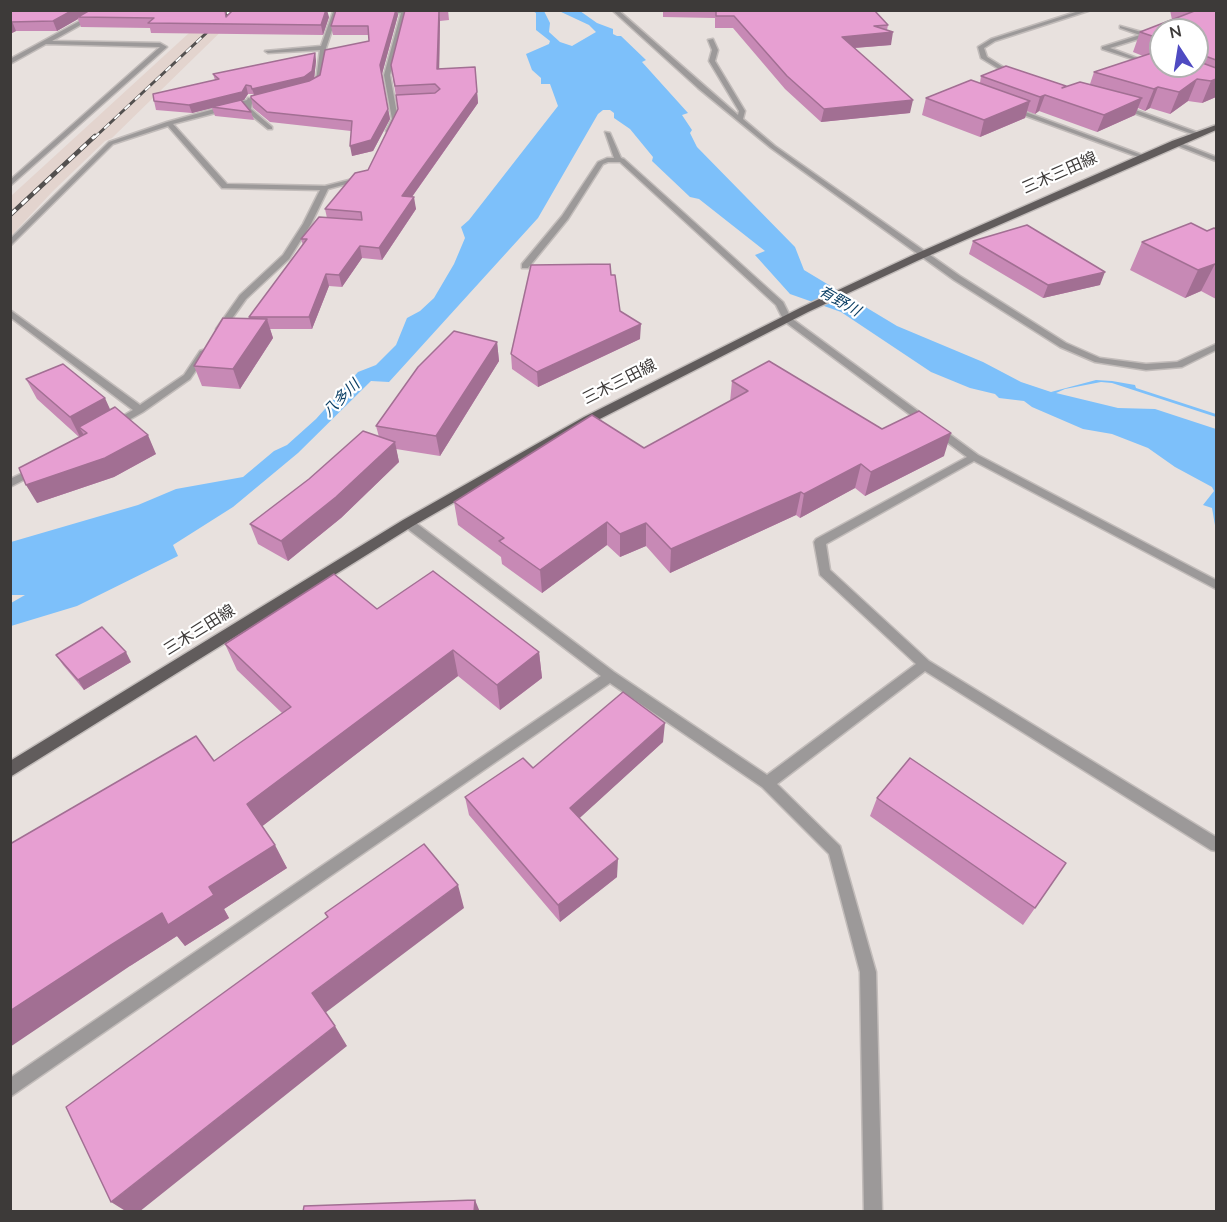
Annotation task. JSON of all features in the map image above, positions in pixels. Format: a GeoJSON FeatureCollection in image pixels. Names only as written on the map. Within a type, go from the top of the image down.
{"type":"FeatureCollection","features":[{"type":"Feature","properties":{"kind":"main road","name":"三木三田線"},"geometry":{"type":"LineString","coordinates":[[10,770],[408,523],[588,420],[804,309],[1143,157],[1216,127]]}},
{"type":"Feature","properties":{"kind":"street"},"geometry":{"type":"LineString","coordinates":[[10,62],[105,10]]}},
{"type":"Feature","properties":{"kind":"street"},"geometry":{"type":"LineString","coordinates":[[614,10],[773,147],[920,256],[1063,345],[1098,360],[1146,367],[1179,365],[1216,347]]}},
{"type":"Feature","properties":{"kind":"street"},"geometry":{"type":"LineString","coordinates":[[1024,81],[984,58],[981,47],[1011,34],[1089,10]]}},
{"type":"Feature","properties":{"kind":"street"},"geometry":{"type":"LineString","coordinates":[[369,12],[404,11],[387,75],[395,119],[385,138]]}},
{"type":"Feature","properties":{"kind":"street"},"geometry":{"type":"LineString","coordinates":[[309,88],[319,82],[323,48],[335,13]]}},
{"type":"Feature","properties":{"kind":"street"},"geometry":{"type":"LineString","coordinates":[[323,14],[358,13]]}},
{"type":"Feature","properties":{"kind":"street"},"geometry":{"type":"LineString","coordinates":[[1122,27],[1146,35]]}},
{"type":"Feature","properties":{"kind":"street"},"geometry":{"type":"LineString","coordinates":[[1149,34],[1104,48],[1149,65]]}},
{"type":"Feature","properties":{"kind":"street"},"geometry":{"type":"LineString","coordinates":[[711,40],[715,50],[711,61],[742,111],[740,120]]}},
{"type":"Feature","properties":{"kind":"street"},"geometry":{"type":"LineString","coordinates":[[10,184],[164,47],[160,45],[47,43]]}},
{"type":"Feature","properties":{"kind":"street"},"geometry":{"type":"LineString","coordinates":[[268,51],[323,48]]}},
{"type":"Feature","properties":{"kind":"street"},"geometry":{"type":"LineString","coordinates":[[10,244],[111,143],[247,98],[278,95]]}},
{"type":"Feature","properties":{"kind":"street"},"geometry":{"type":"LineString","coordinates":[[247,98],[248,110],[270,128]]}},
{"type":"Feature","properties":{"kind":"street"},"geometry":{"type":"LineString","coordinates":[[393,101],[404,101]]}},
{"type":"Feature","properties":{"kind":"street"},"geometry":{"type":"LineString","coordinates":[[1109,103],[1197,134]]}},
{"type":"Feature","properties":{"kind":"street"},"geometry":{"type":"LineString","coordinates":[[1001,105],[1143,157]]}},
{"type":"Feature","properties":{"kind":"street"},"geometry":{"type":"LineString","coordinates":[[169,123],[225,186],[325,188],[365,178]]}},
{"type":"Feature","properties":{"kind":"street"},"geometry":{"type":"LineString","coordinates":[[607,133],[618,159]]}},
{"type":"Feature","properties":{"kind":"street"},"geometry":{"type":"LineString","coordinates":[[1175,143],[1216,159]]}},
{"type":"Feature","properties":{"kind":"street"},"geometry":{"type":"LineString","coordinates":[[525,266],[565,217],[600,163],[622,160],[780,304],[787,319],[974,457],[1216,585]]}},
{"type":"Feature","properties":{"kind":"street"},"geometry":{"type":"LineString","coordinates":[[100,433],[140,410],[187,377],[243,297],[286,257],[307,224],[325,188]]}},
{"type":"Feature","properties":{"kind":"street"},"geometry":{"type":"LineString","coordinates":[[307,224],[318,225]]}},
{"type":"Feature","properties":{"kind":"street"},"geometry":{"type":"LineString","coordinates":[[10,312],[140,410]]}},
{"type":"Feature","properties":{"kind":"street"},"geometry":{"type":"LineString","coordinates":[[974,457],[820,542],[824,572],[925,664],[1216,845]]}},
{"type":"Feature","properties":{"kind":"street"},"geometry":{"type":"LineString","coordinates":[[10,484],[40,467]]}},
{"type":"Feature","properties":{"kind":"street"},"geometry":{"type":"LineString","coordinates":[[408,523],[610,676],[767,783],[835,851],[868,972],[873,1212]]}},
{"type":"Feature","properties":{"kind":"street"},"geometry":{"type":"LineString","coordinates":[[767,783],[925,664]]}},
{"type":"Feature","properties":{"kind":"street"},"geometry":{"type":"LineString","coordinates":[[10,1089],[610,676]]}},
{"type":"Feature","properties":{"kind":"shaded area"},"geometry":{"type":"Polygon","coordinates":[[[213,11],[242,11],[112,138],[105,141],[53,191],[11,236],[11,196],[213,11]]]}},
{"type":"Feature","properties":{"kind":"water"},"geometry":{"type":"Polygon","coordinates":[[[533,11],[544,11],[550,23],[549,32],[560,42],[572,46],[596,32],[589,25],[559,11],[580,11],[597,23],[613,29],[613,34],[621,36],[646,60],[642,62],[688,113],[682,115],[692,130],[690,133],[697,147],[795,247],[804,270],[897,326],[983,362],[1021,382],[1051,392],[1096,380],[1112,381],[1135,385],[1136,388],[1216,414],[1216,417],[1112,383],[1101,382],[1056,393],[1118,408],[1155,409],[1216,429],[1216,531],[1212,508],[1203,505],[1214,491],[1212,487],[1175,467],[1148,448],[1112,434],[1083,429],[1032,407],[1024,401],[999,398],[995,394],[970,388],[931,372],[841,312],[790,294],[755,255],[765,251],[699,199],[690,197],[652,161],[653,157],[630,129],[614,118],[614,113],[610,110],[603,110],[598,114],[538,218],[389,382],[371,381],[298,453],[233,507],[173,545],[178,556],[77,606],[11,626],[11,603],[25,595],[11,595],[11,542],[138,505],[176,489],[243,477],[274,451],[287,445],[316,419],[358,372],[376,365],[396,345],[407,318],[420,311],[434,298],[454,264],[465,238],[461,227],[469,220],[558,106],[550,84],[541,84],[541,78],[532,70],[526,54],[549,44],[550,41],[536,30],[536,13],[533,11]]]}},
{"type":"Feature","properties":{"kind":"building"},"geometry":{"type":"Polygon","coordinates":[[[10,10],[73,10],[53,21],[10,22],[10,10]]]}},
{"type":"Feature","properties":{"kind":"building"},"geometry":{"type":"Polygon","coordinates":[[[90,10],[225,10],[226,17],[233,10],[326,10],[321,25],[148,23],[154,18],[78,17],[90,10]]]}},
{"type":"Feature","properties":{"kind":"building"},"geometry":{"type":"Polygon","coordinates":[[[336,10],[396,10],[380,65],[388,109],[371,140],[350,146],[352,121],[267,112],[251,98],[251,96],[309,81],[320,75],[325,50],[369,41],[368,26],[331,26],[336,10]]]}},
{"type":"Feature","properties":{"kind":"building"},"geometry":{"type":"Polygon","coordinates":[[[405,10],[448,10],[439,11],[437,69],[475,67],[477,92],[402,196],[414,197],[379,248],[360,246],[339,275],[326,274],[309,317],[249,317],[307,239],[301,239],[319,217],[362,220],[361,212],[325,209],[355,173],[368,170],[398,109],[396,95],[435,93],[440,89],[435,84],[395,86],[391,65],[405,10]]]}},
{"type":"Feature","properties":{"kind":"building"},"geometry":{"type":"Polygon","coordinates":[[[716,10],[874,10],[888,25],[874,26],[893,32],[842,37],[913,100],[824,109],[787,76],[734,16],[716,16],[716,10]]]}},
{"type":"Feature","properties":{"kind":"building"},"geometry":{"type":"Polygon","coordinates":[[[1197,10],[1216,10],[1216,60],[1209,57],[1209,18],[1176,18],[1197,10]]]}},
{"type":"Feature","properties":{"kind":"building"},"geometry":{"type":"Polygon","coordinates":[[[1149,29],[1149,35],[1140,32],[1149,29]]]}},
{"type":"Feature","properties":{"kind":"building"},"geometry":{"type":"Polygon","coordinates":[[[315,53],[312,71],[304,77],[252,89],[251,86],[246,85],[242,92],[189,105],[154,101],[153,94],[219,79],[213,74],[315,53]]]}},
{"type":"Feature","properties":{"kind":"building"},"geometry":{"type":"Polygon","coordinates":[[[1149,54],[1149,78],[1209,78],[1209,65],[1216,68],[1216,79],[1211,81],[1197,79],[1179,92],[1158,87],[1154,89],[1094,72],[1149,54]]]}},
{"type":"Feature","properties":{"kind":"building"},"geometry":{"type":"Polygon","coordinates":[[[1006,66],[1066,86],[1062,88],[1080,82],[1142,98],[1104,115],[1045,95],[1040,97],[981,76],[1006,66]]]}},
{"type":"Feature","properties":{"kind":"building"},"geometry":{"type":"Polygon","coordinates":[[[971,80],[1030,101],[984,120],[926,98],[971,80]]]}},
{"type":"Feature","properties":{"kind":"building"},"geometry":{"type":"Polygon","coordinates":[[[241,100],[251,112],[212,107],[241,100]]]}},
{"type":"Feature","properties":{"kind":"building"},"geometry":{"type":"Polygon","coordinates":[[[1191,223],[1207,231],[1216,229],[1216,264],[1198,270],[1142,242],[1191,223]]]}},
{"type":"Feature","properties":{"kind":"building"},"geometry":{"type":"Polygon","coordinates":[[[1027,225],[1105,272],[1048,285],[973,241],[1027,225]]]}},
{"type":"Feature","properties":{"kind":"building"},"geometry":{"type":"Polygon","coordinates":[[[610,264],[611,275],[615,275],[620,311],[641,324],[537,372],[511,354],[531,265],[610,264]]]}},
{"type":"Feature","properties":{"kind":"building"},"geometry":{"type":"Polygon","coordinates":[[[223,318],[267,319],[233,369],[194,366],[223,318]]]}},
{"type":"Feature","properties":{"kind":"building"},"geometry":{"type":"Polygon","coordinates":[[[454,331],[497,342],[436,436],[376,426],[418,367],[454,331]]]}},
{"type":"Feature","properties":{"kind":"building"},"geometry":{"type":"Polygon","coordinates":[[[769,361],[882,429],[919,411],[951,433],[871,472],[861,464],[804,494],[801,492],[671,549],[646,523],[620,534],[607,522],[540,570],[499,541],[504,538],[454,502],[592,415],[644,448],[748,391],[732,381],[769,361]]]}},
{"type":"Feature","properties":{"kind":"building"},"geometry":{"type":"Polygon","coordinates":[[[63,364],[105,398],[70,417],[26,379],[63,364]]]}},
{"type":"Feature","properties":{"kind":"building"},"geometry":{"type":"Polygon","coordinates":[[[115,407],[148,435],[105,458],[26,485],[19,468],[87,433],[79,427],[115,407]]]}},
{"type":"Feature","properties":{"kind":"building"},"geometry":{"type":"Polygon","coordinates":[[[363,431],[395,442],[336,497],[281,541],[250,524],[309,479],[363,431]]]}},
{"type":"Feature","properties":{"kind":"building"},"geometry":{"type":"Polygon","coordinates":[[[433,571],[539,652],[497,685],[453,650],[247,804],[275,845],[209,887],[214,895],[168,925],[162,913],[10,1011],[10,844],[196,736],[214,761],[291,707],[225,644],[334,574],[377,609],[433,571]]]}},
{"type":"Feature","properties":{"kind":"building"},"geometry":{"type":"Polygon","coordinates":[[[102,627],[126,652],[78,680],[56,655],[102,627]]]}},
{"type":"Feature","properties":{"kind":"building"},"geometry":{"type":"Polygon","coordinates":[[[623,692],[665,723],[570,808],[618,859],[558,905],[465,797],[523,758],[533,768],[623,692]]]}},
{"type":"Feature","properties":{"kind":"building"},"geometry":{"type":"Polygon","coordinates":[[[910,758],[1066,863],[1035,908],[877,798],[910,758]]]}},
{"type":"Feature","properties":{"kind":"building"},"geometry":{"type":"Polygon","coordinates":[[[424,844],[458,885],[312,993],[335,1026],[111,1202],[66,1107],[328,917],[325,913],[424,844]]]}},
{"type":"Feature","properties":{"kind":"building"},"geometry":{"type":"Polygon","coordinates":[[[475,1200],[474,1212],[303,1212],[304,1206],[475,1200]]]}},
{"type":"Feature","properties":{"kind":"railway"},"geometry":{"type":"LineString","coordinates":[[94,138],[231,10]]}},
{"type":"Feature","properties":{"kind":"railway"},"geometry":{"type":"LineString","coordinates":[[10,215],[95,136]]}},
{"type":"Feature","properties":{"kind":"water label","name":"有野川"},"geometry":{"type":"Point","coordinates":[839,302]}},
{"type":"Feature","properties":{"kind":"water label","name":"八多川"},"geometry":{"type":"Point","coordinates":[342,399]}}]}
